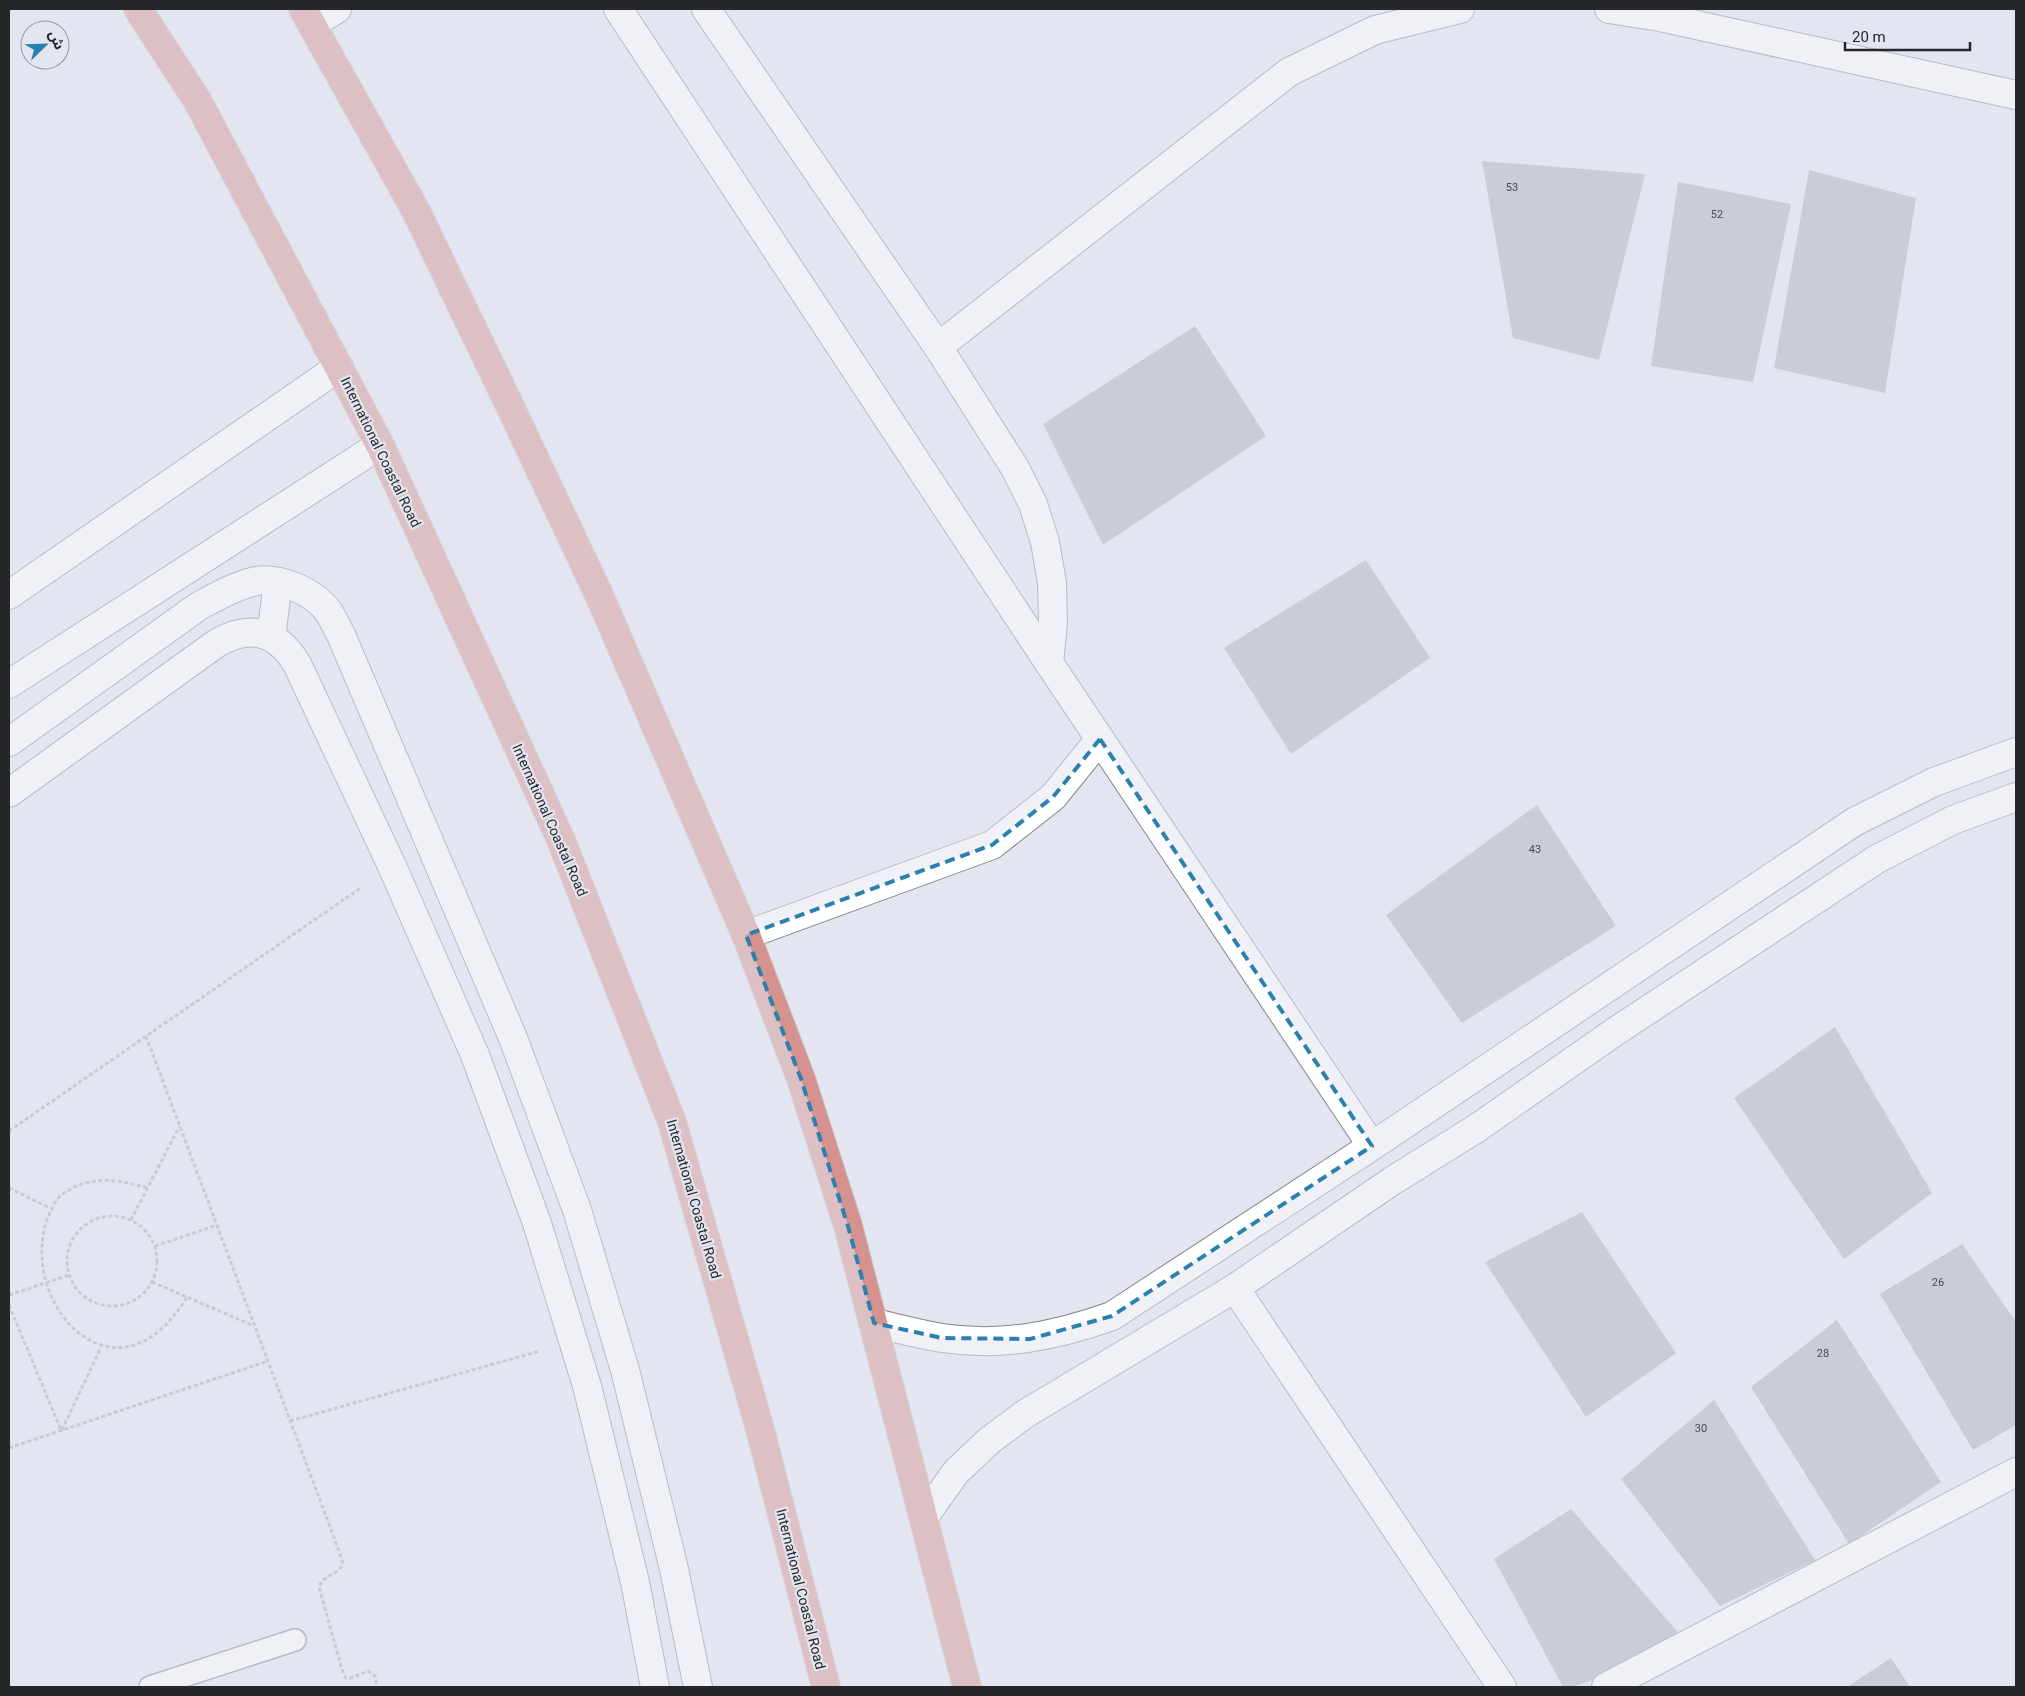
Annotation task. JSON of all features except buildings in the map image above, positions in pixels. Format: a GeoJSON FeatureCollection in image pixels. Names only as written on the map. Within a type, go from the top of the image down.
{"type":"FeatureCollection","features":[{"type":"Feature","properties":{"kind":"highway","name":"International Coastal Road"},"geometry":{"type":"LineString","coordinates":[[138,9],[197,100],[380,445],[561,840],[672,1122],[760,1429],[826,1687]]}},
{"type":"Feature","properties":{"kind":"highway"},"geometry":{"type":"LineString","coordinates":[[308,16],[416,211],[509,404],[600,597],[746,935],[801,1079],[848,1226],[967,1687]]}},
{"type":"Feature","properties":{"kind":"street"},"geometry":{"type":"LineString","coordinates":[[308,16],[337,9]]}},
{"type":"Feature","properties":{"kind":"street"},"geometry":{"type":"LineString","coordinates":[[618,9],[1049,663],[1372,1146]]}},
{"type":"Feature","properties":{"kind":"street"},"geometry":{"type":"LineString","coordinates":[[706,9],[938,347],[1015,468],[1033,504],[1045,542],[1052,583],[1053,623],[1049,663]]}},
{"type":"Feature","properties":{"kind":"street"},"geometry":{"type":"LineString","coordinates":[[938,347],[1289,72],[1375,30],[1460,9]]}},
{"type":"Feature","properties":{"kind":"street"},"geometry":{"type":"LineString","coordinates":[[1609,9],[1660,17],[2016,95]]}},
{"type":"Feature","properties":{"kind":"street"},"geometry":{"type":"LineString","coordinates":[[9,595],[339,367]]}},
{"type":"Feature","properties":{"kind":"street"},"geometry":{"type":"LineString","coordinates":[[9,684],[380,445]]}},
{"type":"Feature","properties":{"kind":"street"},"geometry":{"type":"LineString","coordinates":[[9,742],[199,606],[225,592],[253,581],[278,582],[305,592],[327,610],[341,635],[513,1038],[577,1210],[625,1370],[674,1569],[698,1687]]}},
{"type":"Feature","properties":{"kind":"street"},"geometry":{"type":"LineString","coordinates":[[271,637],[278,582]]}},
{"type":"Feature","properties":{"kind":"street"},"geometry":{"type":"LineString","coordinates":[[9,793],[217,643],[234,634],[253,632],[271,637],[287,648],[297,664],[392,866],[475,1055],[537,1223],[587,1386],[635,1582],[655,1687]]}},
{"type":"Feature","properties":{"kind":"street"},"geometry":{"type":"LineString","coordinates":[[746,935],[992,845],[1053,797],[1100,739]]}},
{"type":"Feature","properties":{"kind":"street"},"geometry":{"type":"LineString","coordinates":[[874,1323],[942,1338],[993,1341],[1030,1339],[1072,1330],[1112,1316],[1372,1146],[1854,822],[1934,782],[2016,752]]}},
{"type":"Feature","properties":{"kind":"street"},"geometry":{"type":"LineString","coordinates":[[924,1517],[956,1472],[1004,1430],[1056,1394],[1235,1288],[1392,1181],[1477,1128],[1616,1031],[1877,859],[1953,820],[2016,797]]}},
{"type":"Feature","properties":{"kind":"street"},"geometry":{"type":"LineString","coordinates":[[1235,1288],[1502,1687]]}},
{"type":"Feature","properties":{"kind":"street"},"geometry":{"type":"LineString","coordinates":[[1606,1687],[2016,1472]]}},
{"type":"Feature","properties":{"kind":"lane"},"geometry":{"type":"LineString","coordinates":[[150,1687],[295,1640]]}},
{"type":"Feature","properties":{"kind":"path"},"geometry":{"type":"LineString","coordinates":[[9,1131],[392,866]]}},
{"type":"Feature","properties":{"kind":"path"},"geometry":{"type":"LineString","coordinates":[[146,1036],[343,1563],[339,1571],[322,1580],[319,1587],[343,1673],[346,1678],[351,1678],[368,1671],[375,1676],[377,1687]]}},
{"type":"Feature","properties":{"kind":"path"},"geometry":{"type":"LineString","coordinates":[[131,1220],[179,1126]]}},
{"type":"Feature","properties":{"kind":"path"},"geometry":{"type":"LineString","coordinates":[[44,1212],[64,1193],[91,1182],[105,1179],[126,1181],[147,1188]]}},
{"type":"Feature","properties":{"kind":"path"},"geometry":{"type":"LineString","coordinates":[[9,1188],[48,1207]]}},
{"type":"Feature","properties":{"kind":"path"},"geometry":{"type":"LineString","coordinates":[[109,1216],[131,1220],[149,1235],[154,1246],[158,1258],[157,1271],[143,1295],[130,1303],[108,1306],[86,1299],[75,1288],[69,1275],[66,1260],[69,1246],[76,1233],[87,1223],[109,1216]]}},
{"type":"Feature","properties":{"kind":"path"},"geometry":{"type":"LineString","coordinates":[[154,1246],[217,1225]]}},
{"type":"Feature","properties":{"kind":"path"},"geometry":{"type":"LineString","coordinates":[[9,1295],[69,1275]]}},
{"type":"Feature","properties":{"kind":"path"},"geometry":{"type":"LineString","coordinates":[[28,1281],[33,1297]]}},
{"type":"Feature","properties":{"kind":"path"},"geometry":{"type":"LineString","coordinates":[[152,1282],[254,1326]]}},
{"type":"Feature","properties":{"kind":"path"},"geometry":{"type":"LineString","coordinates":[[91,1345],[122,1347],[142,1341],[161,1330],[176,1316],[187,1297]]}},
{"type":"Feature","properties":{"kind":"path"},"geometry":{"type":"LineString","coordinates":[[9,1305],[61,1430]]}},
{"type":"Feature","properties":{"kind":"path"},"geometry":{"type":"LineString","coordinates":[[290,1421],[573,1342]]}},
{"type":"Feature","properties":{"kind":"path"},"geometry":{"type":"LineString","coordinates":[[61,1430],[101,1347]]}},
{"type":"Feature","properties":{"kind":"path"},"geometry":{"type":"LineString","coordinates":[[9,1448],[268,1362]]}},
{"type":"Feature","properties":{"kind":"highlighted area"},"geometry":{"type":"Polygon","coordinates":[[[1100,739],[1372,1146],[1112,1316],[1030,1339],[942,1338],[874,1323],[848,1226],[801,1079],[746,935],[992,845],[1053,797],[1100,739]]]}}]}
